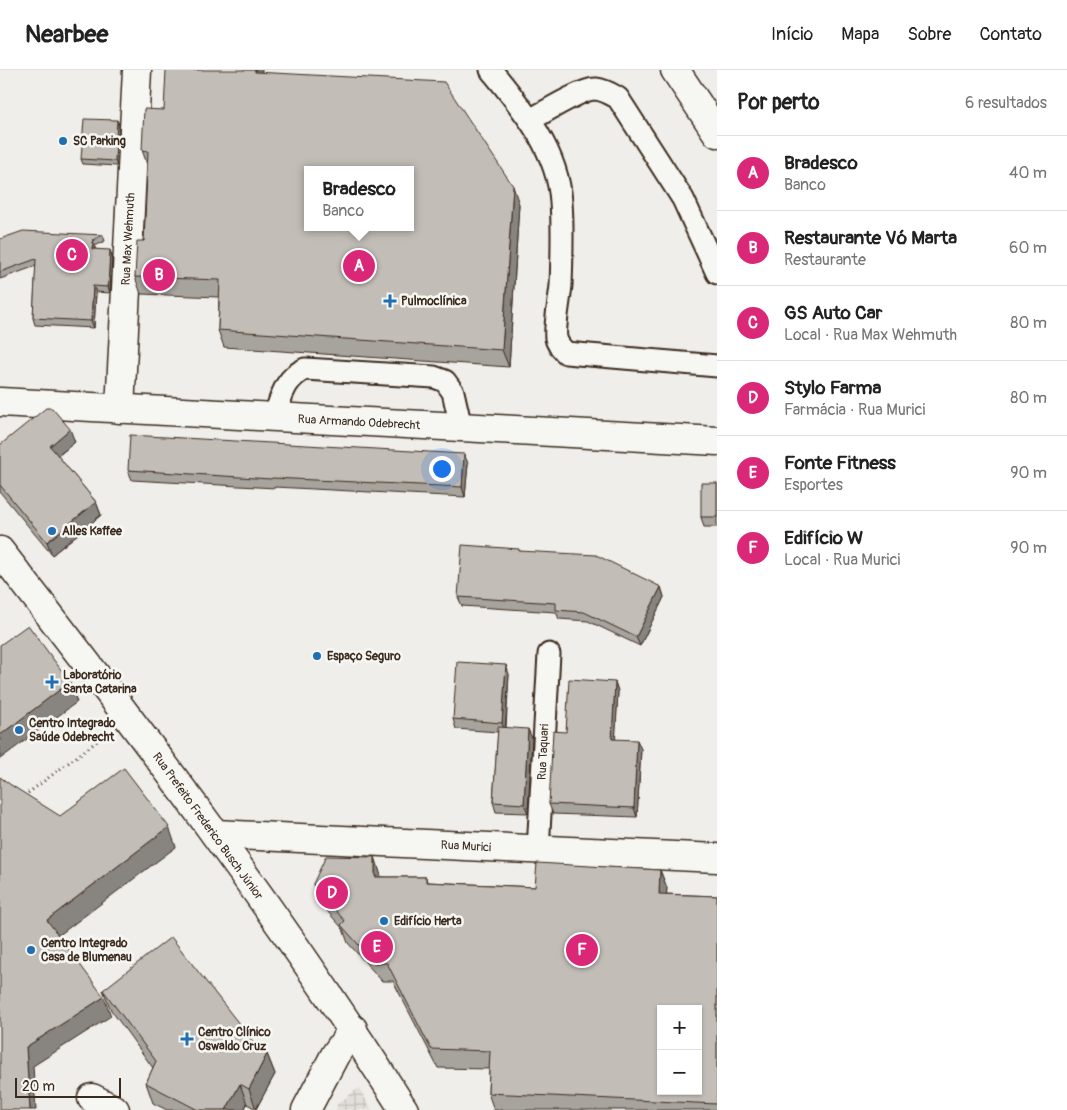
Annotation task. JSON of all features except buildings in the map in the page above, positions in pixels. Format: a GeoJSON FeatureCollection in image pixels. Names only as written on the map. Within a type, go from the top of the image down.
{"type":"FeatureCollection","features":[{"type":"Feature","properties":{"kind":"street","name":"Rua Max Wehmuth"},"geometry":{"type":"LineString","coordinates":[[120,409],[137,70]]}},
{"type":"Feature","properties":{"kind":"street"},"geometry":{"type":"LineString","coordinates":[[674,70],[717,133]]}},
{"type":"Feature","properties":{"kind":"street","name":"Rua Armando Odebrecht"},"geometry":{"type":"LineString","coordinates":[[0,402],[717,441]]}},
{"type":"Feature","properties":{"kind":"street","name":"Rua Prefeito Frederico Busch Júnior"},"geometry":{"type":"LineString","coordinates":[[0,551],[215,834],[301,953],[353,1029],[404,1110]]}},
{"type":"Feature","properties":{"kind":"street","name":"Rua Murici"},"geometry":{"type":"LineString","coordinates":[[215,834],[717,858]]}},
{"type":"Feature","properties":{"kind":"street"},"geometry":{"type":"LineString","coordinates":[[306,1110],[335,1055],[353,1029]]}},
{"type":"Feature","properties":{"kind":"lane"},"geometry":{"type":"LineString","coordinates":[[491,70],[530,120],[554,163],[561,202],[561,283],[556,338],[560,348],[566,353],[717,366]]}},
{"type":"Feature","properties":{"kind":"lane"},"geometry":{"type":"LineString","coordinates":[[530,120],[582,93],[594,89],[607,91],[618,98],[683,199],[717,273]]}},
{"type":"Feature","properties":{"kind":"lane"},"geometry":{"type":"LineString","coordinates":[[274,417],[288,383],[295,374],[305,369],[434,378],[445,381],[453,392],[461,427]]}},
{"type":"Feature","properties":{"kind":"lane","name":"Rua Taquari"},"geometry":{"type":"LineString","coordinates":[[538,850],[549,654]]}},
{"type":"Feature","properties":{"kind":"path"},"geometry":{"type":"LineString","coordinates":[[21,800],[25,794],[128,719]]}},
{"type":"Feature","properties":{"kind":"shaded area"},"geometry":{"type":"Polygon","coordinates":[[[359,1088],[372,1110],[336,1110],[337,1104],[359,1088]]]}},
{"type":"Feature","properties":{"kind":"place","name":"SC Parking"},"geometry":{"type":"Point","coordinates":[63,141]}},
{"type":"Feature","properties":{"kind":"place","name":"GS Auto Car"},"geometry":{"type":"Point","coordinates":[72,255]}},
{"type":"Feature","properties":{"kind":"place","name":"Bradesco"},"geometry":{"type":"Point","coordinates":[359,266]}},
{"type":"Feature","properties":{"kind":"place","name":"Restaurante Vó Marta"},"geometry":{"type":"Point","coordinates":[159,275]}},
{"type":"Feature","properties":{"kind":"place","name":"Pulmoclínica"},"geometry":{"type":"Point","coordinates":[390,301]}},
{"type":"Feature","properties":{"kind":"place","name":"Alles Kaffee"},"geometry":{"type":"Point","coordinates":[52,531]}},
{"type":"Feature","properties":{"kind":"place","name":"Espaço Seguro"},"geometry":{"type":"Point","coordinates":[317,656]}},
{"type":"Feature","properties":{"kind":"place","name":"Laboratório Santa Catarina"},"geometry":{"type":"Point","coordinates":[52,682]}},
{"type":"Feature","properties":{"kind":"place","name":"Centro Integrado Saúde Odebrecht"},"geometry":{"type":"Point","coordinates":[19,730]}},
{"type":"Feature","properties":{"kind":"place","name":"Stylo Farma"},"geometry":{"type":"Point","coordinates":[332,893]}},
{"type":"Feature","properties":{"kind":"place","name":"Edifício Herta"},"geometry":{"type":"Point","coordinates":[384,921]}},
{"type":"Feature","properties":{"kind":"place","name":"Fonte Fitness"},"geometry":{"type":"Point","coordinates":[377,947]}},
{"type":"Feature","properties":{"kind":"place","name":"Centro Integrado Casa de Blumenau"},"geometry":{"type":"Point","coordinates":[31,950]}},
{"type":"Feature","properties":{"kind":"place","name":"Edifício W"},"geometry":{"type":"Point","coordinates":[582,950]}},
{"type":"Feature","properties":{"kind":"place","name":"Centro Clínico Oswaldo Cruz"},"geometry":{"type":"Point","coordinates":[187,1039]}}]}
